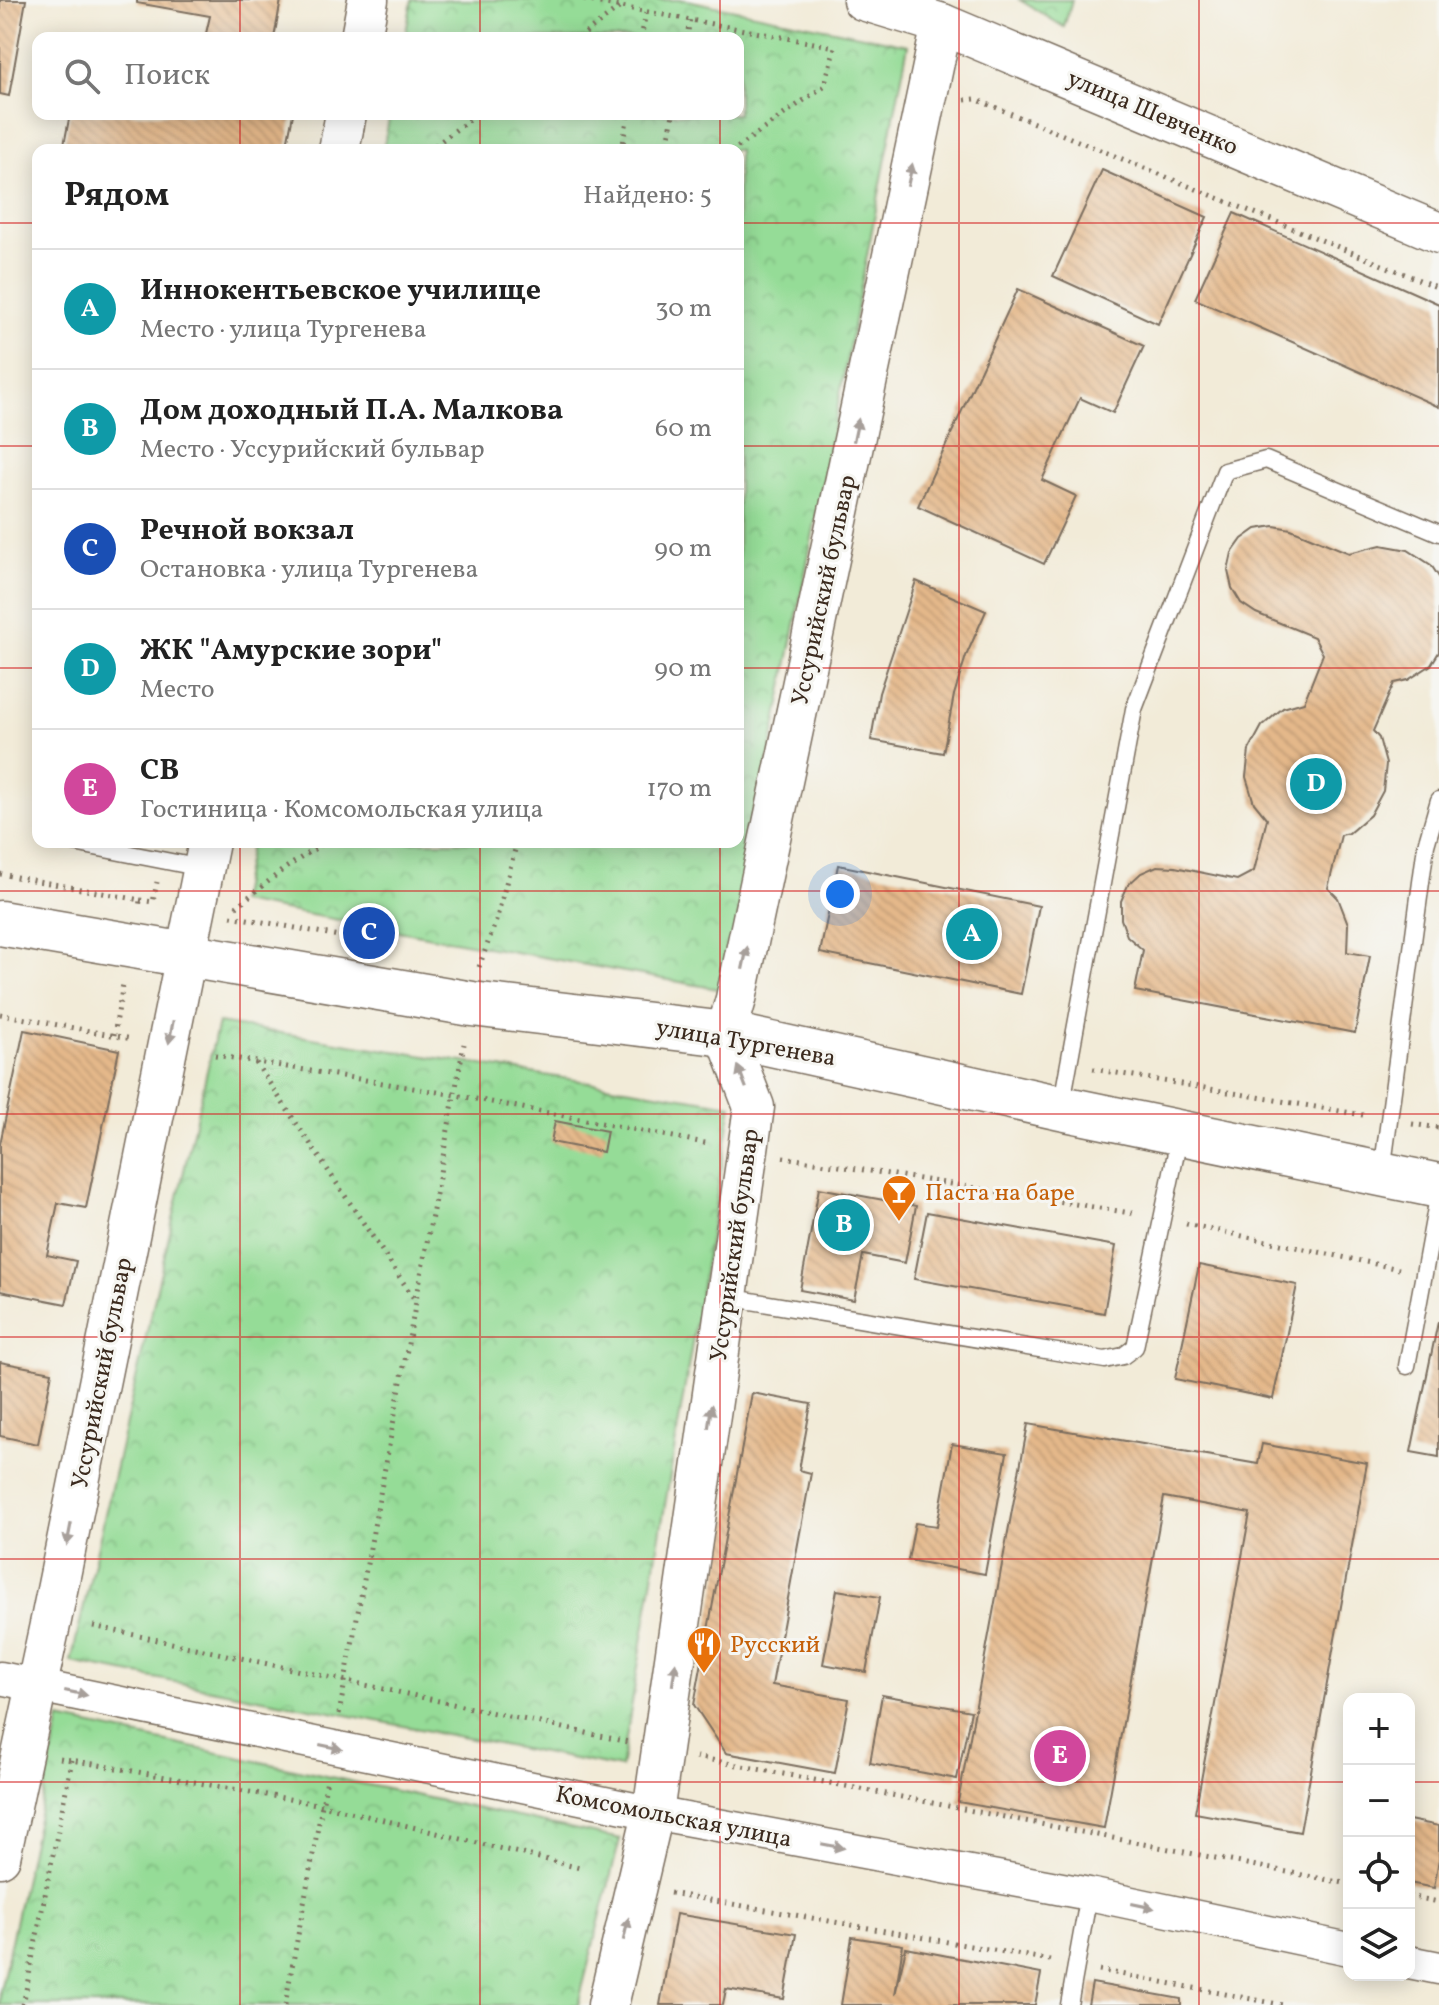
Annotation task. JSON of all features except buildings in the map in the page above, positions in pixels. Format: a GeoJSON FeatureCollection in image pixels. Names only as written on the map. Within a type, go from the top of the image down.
{"type":"FeatureCollection","features":[{"type":"Feature","properties":{"kind":"main road","name":"улица Тургенева"},"geometry":{"type":"LineString","coordinates":[[0,923],[472,1004],[726,1034],[1061,1108],[1439,1186]]}},
{"type":"Feature","properties":{"kind":"street"},"geometry":{"type":"LineString","coordinates":[[362,32],[368,0]]}},
{"type":"Feature","properties":{"kind":"street","name":"улица Шевченко"},"geometry":{"type":"LineString","coordinates":[[863,0],[942,24],[1439,233]]}},
{"type":"Feature","properties":{"kind":"street","name":"Уссурийский бульвар"},"geometry":{"type":"LineString","coordinates":[[608,2005],[653,1813],[754,1107],[726,1034],[736,999],[942,24]]}},
{"type":"Feature","properties":{"kind":"street"},"geometry":{"type":"LineString","coordinates":[[340,144],[345,120]]}},
{"type":"Feature","properties":{"kind":"street","name":"Уссурийский бульвар"},"geometry":{"type":"LineString","coordinates":[[0,1857],[23,1751],[19,1681],[186,955],[206,855]]}},
{"type":"Feature","properties":{"kind":"street","name":"Комсомольская улица"},"geometry":{"type":"LineString","coordinates":[[19,1681],[653,1813],[1089,1894],[1343,1948]]}},
{"type":"Feature","properties":{"kind":"street"},"geometry":{"type":"LineString","coordinates":[[1415,1963],[1439,1968]]}},
{"type":"Feature","properties":{"kind":"lane"},"geometry":{"type":"LineString","coordinates":[[1061,1108],[1134,709],[1225,471],[1266,460],[1439,533]]}},
{"type":"Feature","properties":{"kind":"lane"},"geometry":{"type":"LineString","coordinates":[[1382,1174],[1426,845],[1439,800]]}},
{"type":"Feature","properties":{"kind":"lane"},"geometry":{"type":"LineString","coordinates":[[132,848],[206,855]]}},
{"type":"Feature","properties":{"kind":"lane"},"geometry":{"type":"LineString","coordinates":[[727,1297],[1105,1360],[1123,1356],[1135,1347],[1180,1133]]}},
{"type":"Feature","properties":{"kind":"lane"},"geometry":{"type":"LineString","coordinates":[[1407,1366],[1439,1192]]}},
{"type":"Feature","properties":{"kind":"lane"},"geometry":{"type":"LineString","coordinates":[[1069,2005],[1089,1894]]}},
{"type":"Feature","properties":{"kind":"path"},"geometry":{"type":"LineString","coordinates":[[584,0],[835,47],[824,86],[742,144]]}},
{"type":"Feature","properties":{"kind":"path"},"geometry":{"type":"LineString","coordinates":[[587,32],[620,7]]}},
{"type":"Feature","properties":{"kind":"path"},"geometry":{"type":"LineString","coordinates":[[642,32],[646,13]]}},
{"type":"Feature","properties":{"kind":"path"},"geometry":{"type":"LineString","coordinates":[[688,32],[690,18]]}},
{"type":"Feature","properties":{"kind":"path"},"geometry":{"type":"LineString","coordinates":[[962,100],[975,99],[1439,288]]}},
{"type":"Feature","properties":{"kind":"path"},"geometry":{"type":"LineString","coordinates":[[437,144],[469,120]]}},
{"type":"Feature","properties":{"kind":"path"},"geometry":{"type":"LineString","coordinates":[[623,144],[627,120]]}},
{"type":"Feature","properties":{"kind":"path"},"geometry":{"type":"LineString","coordinates":[[668,144],[672,120]]}},
{"type":"Feature","properties":{"kind":"path"},"geometry":{"type":"LineString","coordinates":[[226,915],[316,848]]}},
{"type":"Feature","properties":{"kind":"path"},"geometry":{"type":"LineString","coordinates":[[285,2005],[480,963],[496,921],[515,848]]}},
{"type":"Feature","properties":{"kind":"path"},"geometry":{"type":"LineString","coordinates":[[140,900],[153,902]]}},
{"type":"Feature","properties":{"kind":"path"},"geometry":{"type":"LineString","coordinates":[[0,1014],[133,1040]]}},
{"type":"Feature","properties":{"kind":"path"},"geometry":{"type":"LineString","coordinates":[[215,1055],[455,1095],[748,1151],[1162,1219],[1424,1275]]}},
{"type":"Feature","properties":{"kind":"path"},"geometry":{"type":"LineString","coordinates":[[256,1062],[416,1301]]}},
{"type":"Feature","properties":{"kind":"path"},"geometry":{"type":"LineString","coordinates":[[93,1626],[663,1749],[1343,1883]]}},
{"type":"Feature","properties":{"kind":"path"},"geometry":{"type":"LineString","coordinates":[[23,1751],[322,1805],[584,1869]]}},
{"type":"Feature","properties":{"kind":"path"},"geometry":{"type":"LineString","coordinates":[[23,2005],[72,1760]]}},
{"type":"Feature","properties":{"kind":"path"},"geometry":{"type":"LineString","coordinates":[[636,1887],[1283,2005]]}},
{"type":"Feature","properties":{"kind":"path"},"geometry":{"type":"LineString","coordinates":[[1415,1897],[1439,1902]]}},
{"type":"Feature","properties":{"kind":"green space"},"geometry":{"type":"Polygon","coordinates":[[[412,0],[686,0],[908,45],[724,990],[239,902],[250,848],[744,848],[744,144],[384,144],[389,120],[744,120],[744,32],[406,32],[412,0]]]}},
{"type":"Feature","properties":{"kind":"green space"},"geometry":{"type":"Polygon","coordinates":[[[1020,0],[1072,0],[1064,27],[1020,0]]]}},
{"type":"Feature","properties":{"kind":"green space"},"geometry":{"type":"Polygon","coordinates":[[[218,1023],[732,1105],[621,1768],[71,1662],[218,1023]]]}},
{"type":"Feature","properties":{"kind":"green space"},"geometry":{"type":"Polygon","coordinates":[[[60,1719],[620,1839],[578,2005],[0,2005],[0,1991],[60,1719]]]}},
{"type":"Feature","properties":{"kind":"place","name":"ЖК \"Амурские зори\""},"geometry":{"type":"Point","coordinates":[1316,784]}},
{"type":"Feature","properties":{"kind":"place","name":"Речной вокзал"},"geometry":{"type":"Point","coordinates":[369,933]}},
{"type":"Feature","properties":{"kind":"place","name":"Иннокентьевское училище"},"geometry":{"type":"Point","coordinates":[972,934]}},
{"type":"Feature","properties":{"kind":"place","name":"Паста на баре"},"geometry":{"type":"Point","coordinates":[899,1223]}},
{"type":"Feature","properties":{"kind":"place","name":"Дом доходный П.А. Малкова"},"geometry":{"type":"Point","coordinates":[844,1225]}},
{"type":"Feature","properties":{"kind":"place","name":"Русский"},"geometry":{"type":"Point","coordinates":[704,1675]}},
{"type":"Feature","properties":{"kind":"place","name":"СВ"},"geometry":{"type":"Point","coordinates":[1060,1756]}}]}
